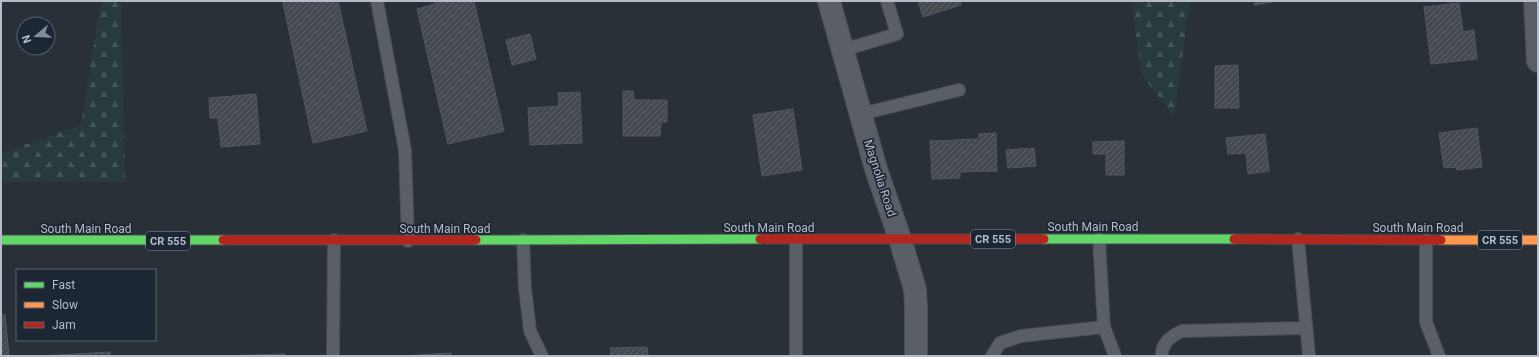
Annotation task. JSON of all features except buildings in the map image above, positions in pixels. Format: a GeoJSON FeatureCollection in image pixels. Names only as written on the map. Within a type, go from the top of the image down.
{"type":"FeatureCollection","features":[{"type":"Feature","properties":{"kind":"main road","name":"South Main Road"},"geometry":{"type":"LineString","coordinates":[[1,240],[1538,240]]}},
{"type":"Feature","properties":{"kind":"street","name":"Magnolia Road"},"geometry":{"type":"LineString","coordinates":[[829,1],[876,169],[915,289],[916,356]]}},
{"type":"Feature","properties":{"kind":"street"},"geometry":{"type":"LineString","coordinates":[[1535,1],[1538,62]]}},
{"type":"Feature","properties":{"kind":"lane"},"geometry":{"type":"LineString","coordinates":[[377,1],[405,150],[408,241]]}},
{"type":"Feature","properties":{"kind":"lane"},"geometry":{"type":"LineString","coordinates":[[843,50],[896,34],[887,1]]}},
{"type":"Feature","properties":{"kind":"lane"},"geometry":{"type":"LineString","coordinates":[[861,114],[958,90]]}},
{"type":"Feature","properties":{"kind":"lane"},"geometry":{"type":"LineString","coordinates":[[1099,239],[1104,327],[1115,356]]}},
{"type":"Feature","properties":{"kind":"lane"},"geometry":{"type":"LineString","coordinates":[[1298,239],[1309,356]]}},
{"type":"Feature","properties":{"kind":"lane"},"geometry":{"type":"LineString","coordinates":[[332,356],[334,240]]}},
{"type":"Feature","properties":{"kind":"lane"},"geometry":{"type":"LineString","coordinates":[[523,240],[525,288],[530,331],[542,356]]}},
{"type":"Feature","properties":{"kind":"lane"},"geometry":{"type":"LineString","coordinates":[[796,240],[796,356]]}},
{"type":"Feature","properties":{"kind":"lane"},"geometry":{"type":"LineString","coordinates":[[1426,240],[1426,322],[1438,356]]}},
{"type":"Feature","properties":{"kind":"lane"},"geometry":{"type":"LineString","coordinates":[[992,356],[1000,343],[1021,336],[1104,327]]}},
{"type":"Feature","properties":{"kind":"lane"},"geometry":{"type":"LineString","coordinates":[[1162,356],[1162,351],[1170,337],[1182,331],[1306,328]]}},
{"type":"Feature","properties":{"kind":"green space"},"geometry":{"type":"Polygon","coordinates":[[[101,1],[121,1],[125,182],[1,182],[1,153],[81,125],[101,1]]]}},
{"type":"Feature","properties":{"kind":"green space"},"geometry":{"type":"Polygon","coordinates":[[[1131,1],[1190,1],[1174,117],[1142,75],[1131,1]]]}},
{"type":"Feature","properties":{"kind":"traffic: fast"},"geometry":{"type":"LineString","coordinates":[[476,240],[760,239]]}},
{"type":"Feature","properties":{"kind":"traffic: fast"},"geometry":{"type":"LineString","coordinates":[[1044,239],[1234,239]]}},
{"type":"Feature","properties":{"kind":"traffic: fast"},"geometry":{"type":"LineString","coordinates":[[1,240],[223,240]]}},
{"type":"Feature","properties":{"kind":"traffic: slow"},"geometry":{"type":"LineString","coordinates":[[1441,240],[1538,240]]}},
{"type":"Feature","properties":{"kind":"traffic: jam"},"geometry":{"type":"LineString","coordinates":[[760,239],[1044,239]]}},
{"type":"Feature","properties":{"kind":"traffic: jam"},"geometry":{"type":"LineString","coordinates":[[1234,239],[1441,240]]}},
{"type":"Feature","properties":{"kind":"traffic: jam"},"geometry":{"type":"LineString","coordinates":[[223,240],[476,240]]}}]}
